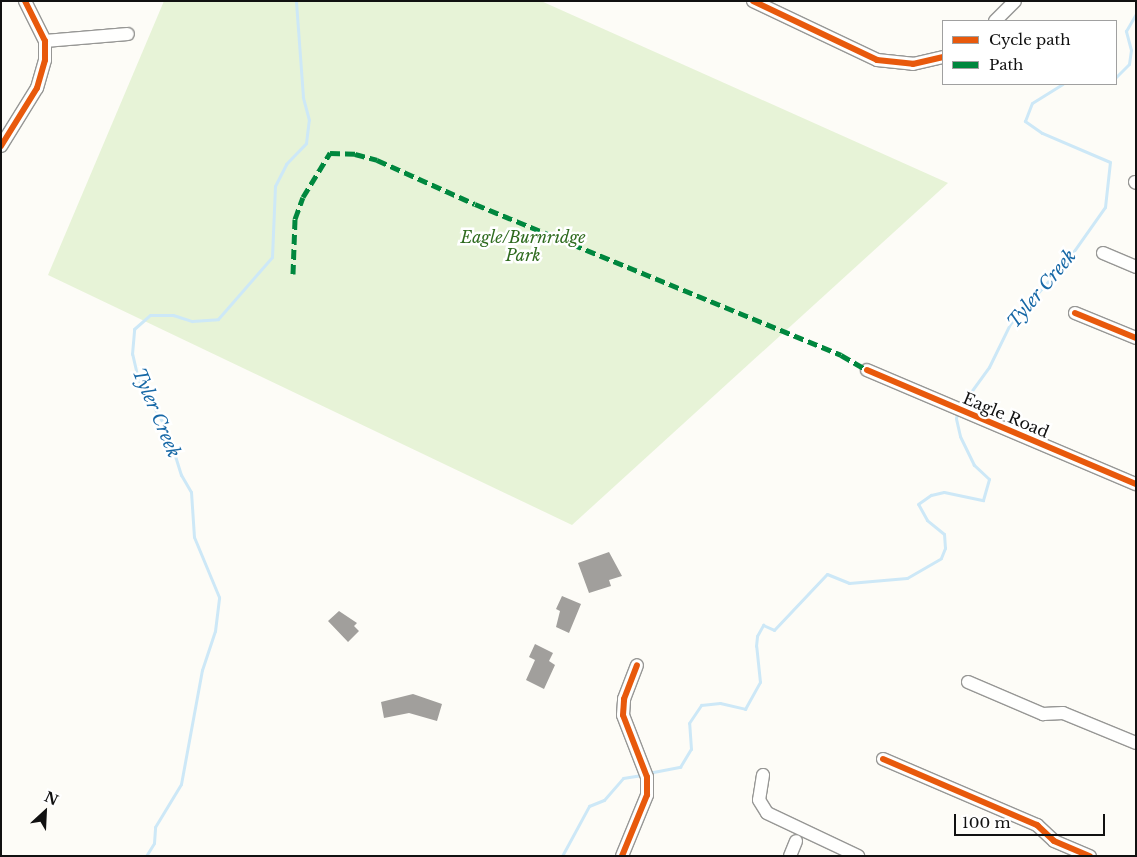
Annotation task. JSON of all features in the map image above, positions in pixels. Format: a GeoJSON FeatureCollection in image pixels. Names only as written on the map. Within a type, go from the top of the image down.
{"type":"FeatureCollection","features":[{"type":"Feature","properties":{"kind":"street"},"geometry":{"type":"LineString","coordinates":[[1,146],[37,88],[44,60],[45,41],[25,1]]}},
{"type":"Feature","properties":{"kind":"street"},"geometry":{"type":"LineString","coordinates":[[753,1],[855,52],[877,60],[896,64],[937,59]]}},
{"type":"Feature","properties":{"kind":"street"},"geometry":{"type":"LineString","coordinates":[[996,20],[1015,1]]}},
{"type":"Feature","properties":{"kind":"street"},"geometry":{"type":"LineString","coordinates":[[45,41],[128,34]]}},
{"type":"Feature","properties":{"kind":"street"},"geometry":{"type":"LineString","coordinates":[[1103,253],[1136,267]]}},
{"type":"Feature","properties":{"kind":"street"},"geometry":{"type":"LineString","coordinates":[[1075,313],[1136,338]]}},
{"type":"Feature","properties":{"kind":"street","name":"Eagle Road"},"geometry":{"type":"LineString","coordinates":[[867,370],[1136,484]]}},
{"type":"Feature","properties":{"kind":"street"},"geometry":{"type":"LineString","coordinates":[[622,856],[647,798],[648,783],[623,715],[624,699],[637,665]]}},
{"type":"Feature","properties":{"kind":"street"},"geometry":{"type":"LineString","coordinates":[[968,682],[1043,714],[1063,713],[1136,743]]}},
{"type":"Feature","properties":{"kind":"street"},"geometry":{"type":"LineString","coordinates":[[883,759],[1037,825],[1054,841],[1090,856]]}},
{"type":"Feature","properties":{"kind":"street"},"geometry":{"type":"LineString","coordinates":[[763,775],[759,800],[767,814],[858,856]]}},
{"type":"Feature","properties":{"kind":"street"},"geometry":{"type":"LineString","coordinates":[[790,856],[796,841]]}},
{"type":"Feature","properties":{"kind":"green space","name":"Eagle/Burnridge Park"},"geometry":{"type":"Polygon","coordinates":[[[164,1],[541,1],[948,183],[572,525],[48,275],[164,1]]]}},
{"type":"Feature","properties":{"kind":"building"},"geometry":{"type":"Polygon","coordinates":[[[609,552],[622,576],[609,580],[611,586],[589,593],[578,563],[609,552]]]}},
{"type":"Feature","properties":{"kind":"building"},"geometry":{"type":"Polygon","coordinates":[[[562,596],[581,604],[569,633],[556,627],[560,611],[556,609],[562,596]]]}},
{"type":"Feature","properties":{"kind":"building"},"geometry":{"type":"Polygon","coordinates":[[[339,611],[357,623],[354,626],[359,631],[348,642],[328,621],[339,611]]]}},
{"type":"Feature","properties":{"kind":"building"},"geometry":{"type":"Polygon","coordinates":[[[535,644],[553,653],[549,661],[555,665],[544,689],[526,680],[535,660],[529,657],[535,644]]]}},
{"type":"Feature","properties":{"kind":"building"},"geometry":{"type":"Polygon","coordinates":[[[413,694],[442,704],[437,721],[409,713],[384,718],[381,702],[413,694]]]}},
{"type":"Feature","properties":{"kind":"waterway","name":"Tyler Creek"},"geometry":{"type":"LineString","coordinates":[[146,856],[154,843],[155,827],[181,784],[202,670],[215,631],[219,597],[194,537],[191,492],[181,475],[167,430],[138,379],[132,354],[134,329],[150,315],[173,315],[192,321],[218,319],[272,257],[275,186],[286,164],[306,143],[309,120],[303,97],[296,1]]}},
{"type":"Feature","properties":{"kind":"waterway","name":"Tyler Creek"},"geometry":{"type":"LineString","coordinates":[[1117,76],[1129,64],[1131,50],[1126,31],[1136,14]]}},
{"type":"Feature","properties":{"kind":"waterway","name":"Tyler Creek"},"geometry":{"type":"LineString","coordinates":[[960,407],[989,367],[1010,324],[1069,258],[1105,207],[1110,162],[1042,133],[1025,121],[1032,103],[1061,85]]}},
{"type":"Feature","properties":{"kind":"waterway","name":"Tyler Creek"},"geometry":{"type":"LineString","coordinates":[[648,773],[680,767],[691,749],[689,723],[701,705],[720,703],[745,709],[760,682],[756,646],[757,636],[763,625],[774,630],[827,574],[849,583],[907,578],[941,558],[945,548],[944,534],[927,520],[918,504],[931,495],[944,492],[983,500],[989,479],[974,465],[960,436],[956,418],[958,412]]}},
{"type":"Feature","properties":{"kind":"waterway","name":"Tyler Creek"},"geometry":{"type":"LineString","coordinates":[[562,856],[589,806],[604,800],[623,778],[642,775]]}},
{"type":"Feature","properties":{"kind":"marked path"},"geometry":{"type":"LineString","coordinates":[[293,274],[295,219],[303,197],[330,153],[355,154],[377,160],[475,204],[841,355],[867,370]]}},
{"type":"Feature","properties":{"kind":"cycle path"},"geometry":{"type":"LineString","coordinates":[[1,146],[37,88],[45,60],[45,41],[25,1]]}},
{"type":"Feature","properties":{"kind":"cycle path"},"geometry":{"type":"LineString","coordinates":[[753,1],[877,60],[913,64],[942,57]]}},
{"type":"Feature","properties":{"kind":"cycle path"},"geometry":{"type":"LineString","coordinates":[[1075,313],[1136,338]]}},
{"type":"Feature","properties":{"kind":"cycle path"},"geometry":{"type":"LineString","coordinates":[[867,370],[1136,484]]}},
{"type":"Feature","properties":{"kind":"cycle path"},"geometry":{"type":"LineString","coordinates":[[622,856],[647,795],[647,777],[623,715],[624,699],[637,665]]}},
{"type":"Feature","properties":{"kind":"cycle path"},"geometry":{"type":"LineString","coordinates":[[883,759],[1037,825],[1054,841],[1090,856]]}}]}
